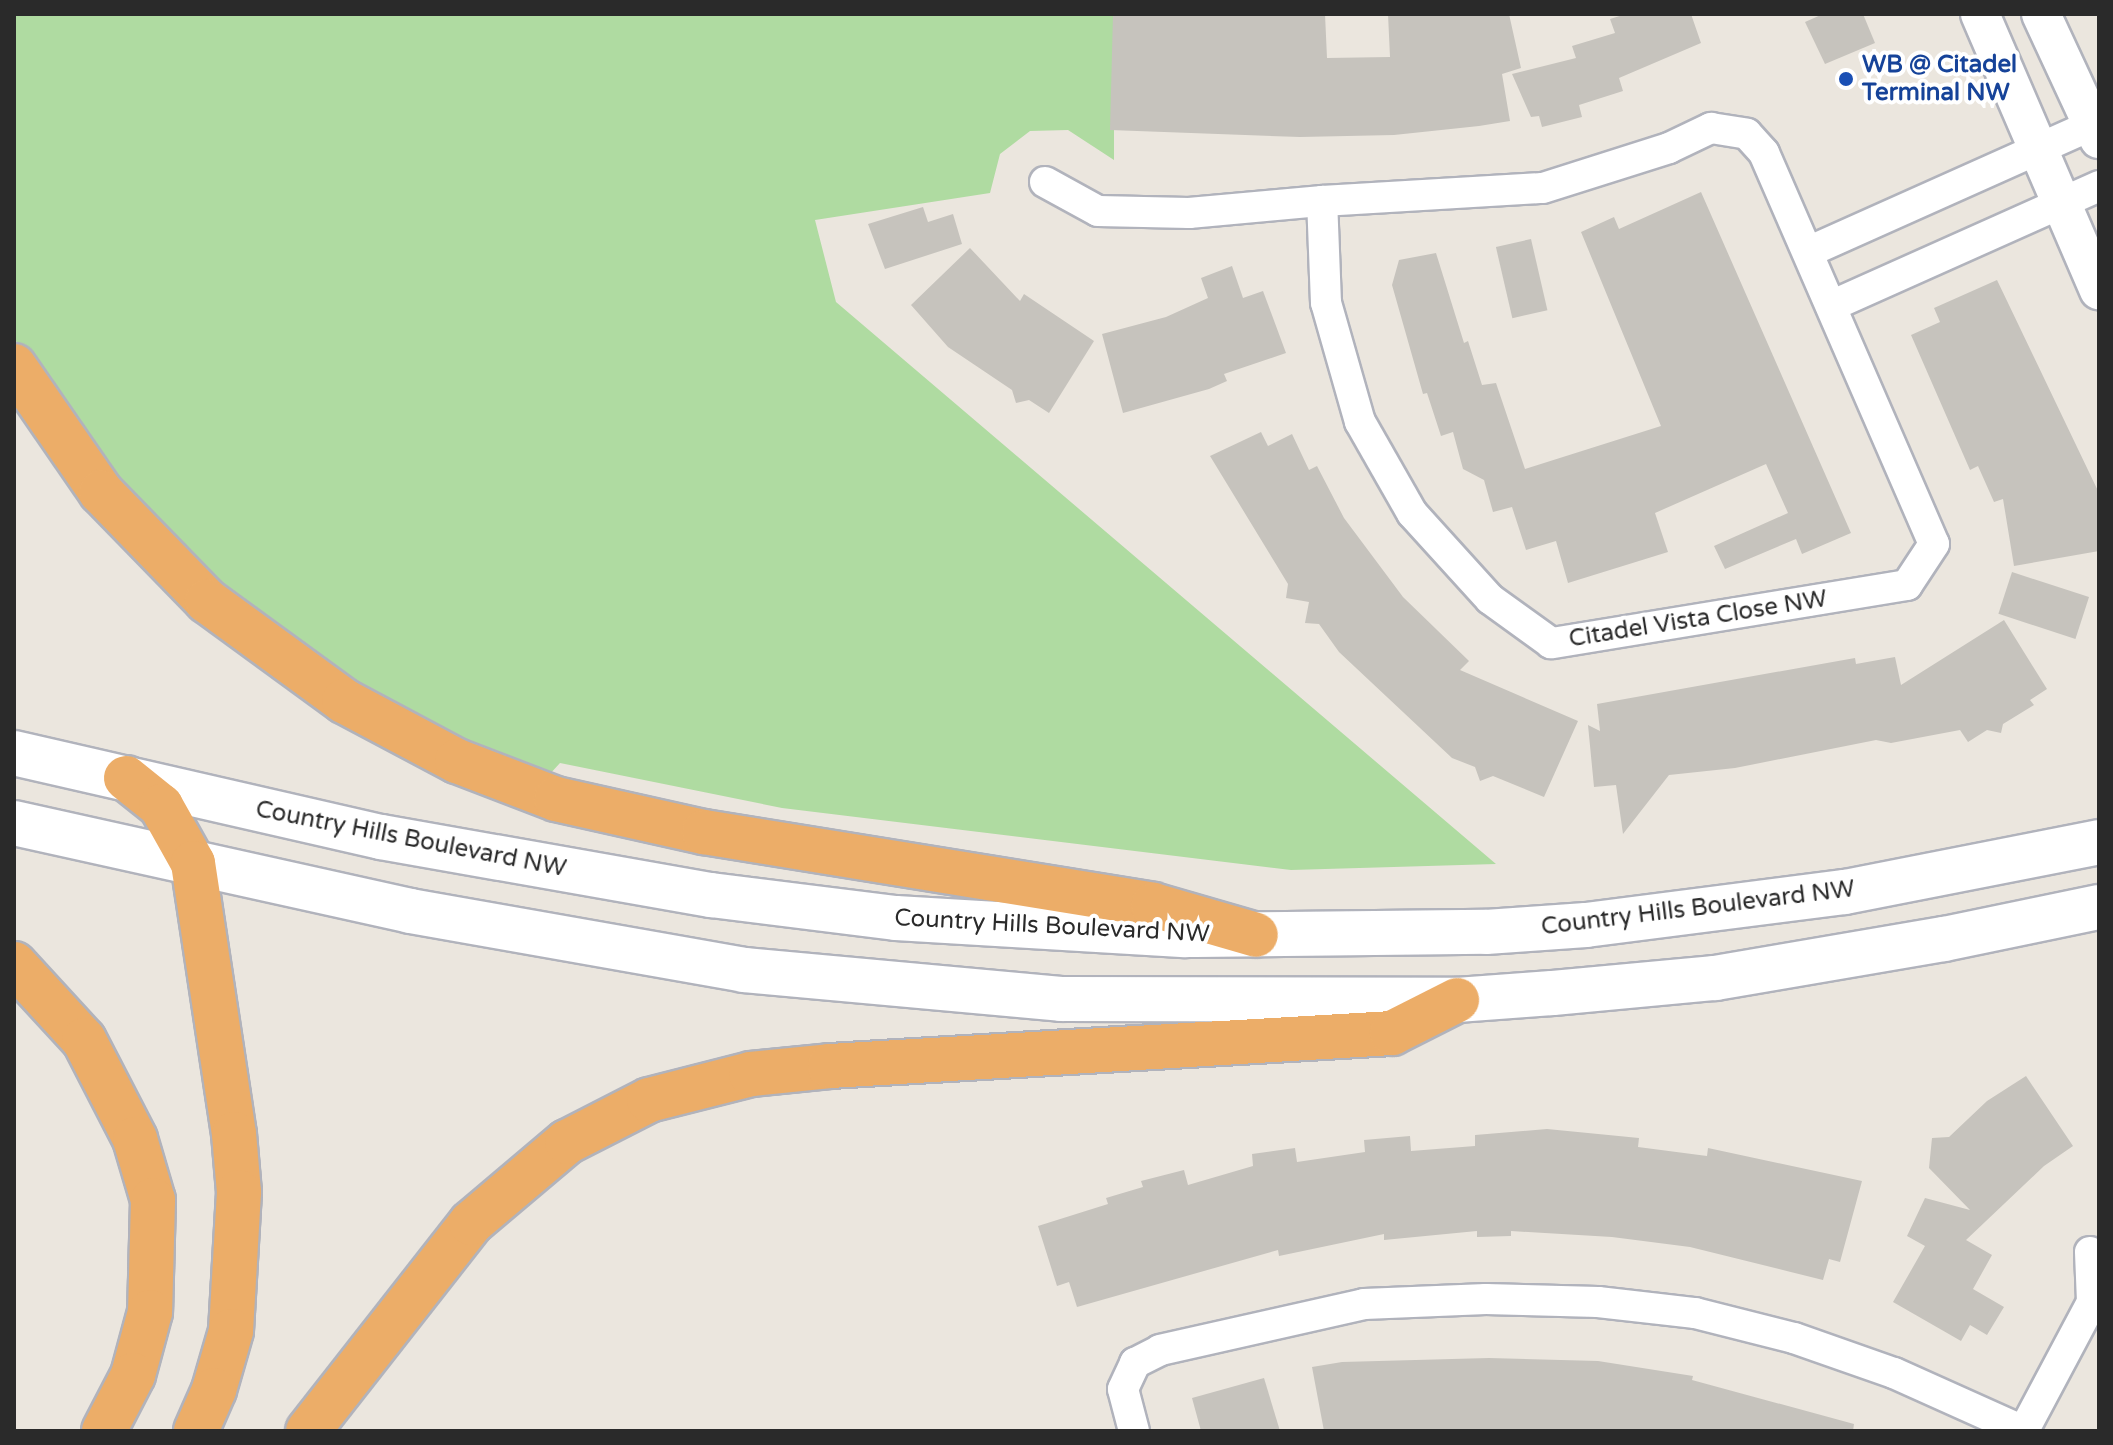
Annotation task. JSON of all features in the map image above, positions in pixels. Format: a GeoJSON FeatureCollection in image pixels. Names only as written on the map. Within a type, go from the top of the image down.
{"type":"FeatureCollection","features":[{"type":"Feature","properties":{"kind":"highway"},"geometry":{"type":"LineString","coordinates":[[14,366],[101,492],[207,601],[344,701],[457,761],[556,799],[704,832],[1153,905],[1256,935]]}},
{"type":"Feature","properties":{"kind":"highway"},"geometry":{"type":"LineString","coordinates":[[126,778],[161,806],[193,863],[214,978],[239,1192],[231,1331],[214,1390],[196,1431]]}},
{"type":"Feature","properties":{"kind":"highway"},"geometry":{"type":"LineString","coordinates":[[14,964],[92,1053],[135,1139],[153,1200],[150,1312],[133,1375],[104,1431]]}},
{"type":"Feature","properties":{"kind":"highway"},"geometry":{"type":"LineString","coordinates":[[308,1431],[471,1223],[567,1142],[649,1100],[751,1074],[830,1066],[1392,1033],[1457,1000]]}},
{"type":"Feature","properties":{"kind":"main road","name":"Country Hills Boulevard NW"},"geometry":{"type":"LineString","coordinates":[[14,753],[381,837],[711,895],[896,918],[1256,935],[1486,932],[1698,912],[1915,880],[2099,842]]}},
{"type":"Feature","properties":{"kind":"main road"},"geometry":{"type":"LineString","coordinates":[[14,823],[410,911],[773,973],[1061,999],[1457,1000],[1715,978],[1944,939],[2099,907]]}},
{"type":"Feature","properties":{"kind":"street"},"geometry":{"type":"LineString","coordinates":[[1980,14],[2035,150],[2099,290]]}},
{"type":"Feature","properties":{"kind":"street"},"geometry":{"type":"LineString","coordinates":[[1808,252],[2035,150],[2097,129],[2041,14]]}},
{"type":"Feature","properties":{"kind":"street","name":"Citadel Vista Close NW"},"geometry":{"type":"LineString","coordinates":[[1711,128],[1747,134],[1764,153],[1934,544],[1907,585],[1551,643],[1490,599],[1412,513],[1360,422],[1326,303],[1322,201],[1543,188],[1669,148],[1711,128]]}},
{"type":"Feature","properties":{"kind":"street"},"geometry":{"type":"LineString","coordinates":[[1045,182],[1098,211],[1189,213],[1322,201]]}},
{"type":"Feature","properties":{"kind":"street"},"geometry":{"type":"LineString","coordinates":[[1831,306],[2099,186]]}},
{"type":"Feature","properties":{"kind":"street"},"geometry":{"type":"LineString","coordinates":[[1134,1431],[1123,1389],[1135,1363],[1160,1350],[1364,1304],[1486,1299],[1598,1302],[1695,1313],[1794,1338],[1894,1373],[2024,1431],[2092,1302],[2090,1252]]}},
{"type":"Feature","properties":{"kind":"green space"},"geometry":{"type":"Polygon","coordinates":[[[14,14],[1114,14],[1114,160],[1068,130],[1030,131],[1000,154],[990,193],[815,220],[836,302],[1496,864],[1291,870],[782,808],[560,763],[548,776],[379,708],[246,621],[122,502],[14,338],[14,14]]]}},
{"type":"Feature","properties":{"kind":"building"},"geometry":{"type":"Polygon","coordinates":[[[1113,14],[1325,14],[1327,58],[1390,57],[1388,14],[1509,14],[1521,68],[1502,74],[1510,121],[1479,126],[1394,135],[1300,137],[1110,130],[1113,14]]]}},
{"type":"Feature","properties":{"kind":"building"},"geometry":{"type":"Polygon","coordinates":[[[1626,14],[1691,14],[1701,43],[1619,78],[1623,91],[1579,105],[1582,117],[1542,127],[1539,116],[1531,117],[1512,74],[1576,58],[1572,46],[1615,33],[1610,19],[1626,14]]]}},
{"type":"Feature","properties":{"kind":"building"},"geometry":{"type":"Polygon","coordinates":[[[1823,14],[1863,14],[1875,43],[1825,64],[1805,22],[1823,14]]]}},
{"type":"Feature","properties":{"kind":"building"},"geometry":{"type":"Polygon","coordinates":[[[1701,192],[1851,533],[1802,554],[1796,539],[1725,569],[1714,546],[1788,513],[1766,464],[1655,513],[1668,552],[1568,583],[1556,541],[1526,550],[1512,507],[1493,512],[1484,480],[1463,469],[1453,432],[1441,436],[1427,393],[1423,394],[1392,285],[1399,260],[1436,253],[1464,343],[1468,341],[1482,385],[1496,383],[1525,469],[1661,426],[1581,232],[1614,217],[1619,229],[1701,192]]]}},
{"type":"Feature","properties":{"kind":"building"},"geometry":{"type":"Polygon","coordinates":[[[923,207],[928,222],[953,214],[962,244],[885,269],[868,224],[923,207]]]}},
{"type":"Feature","properties":{"kind":"building"},"geometry":{"type":"Polygon","coordinates":[[[1531,239],[1547,310],[1512,318],[1496,247],[1531,239]]]}},
{"type":"Feature","properties":{"kind":"building"},"geometry":{"type":"Polygon","coordinates":[[[970,248],[1020,301],[1024,294],[1094,341],[1049,413],[1029,400],[1016,403],[1012,390],[948,347],[911,305],[970,248]]]}},
{"type":"Feature","properties":{"kind":"building"},"geometry":{"type":"Polygon","coordinates":[[[1232,266],[1243,298],[1263,291],[1286,353],[1224,374],[1227,381],[1209,389],[1123,413],[1102,334],[1166,317],[1208,298],[1201,278],[1232,266]]]}},
{"type":"Feature","properties":{"kind":"building"},"geometry":{"type":"Polygon","coordinates":[[[1997,280],[2099,493],[2099,551],[2014,566],[2003,499],[1994,502],[1978,466],[1970,470],[1911,335],[1940,322],[1934,308],[1997,280]]]}},
{"type":"Feature","properties":{"kind":"building"},"geometry":{"type":"Polygon","coordinates":[[[1261,432],[1268,446],[1292,434],[1309,470],[1317,466],[1344,518],[1403,597],[1469,661],[1460,670],[1578,721],[1544,797],[1493,776],[1480,781],[1475,767],[1452,758],[1339,652],[1319,624],[1305,623],[1309,602],[1286,598],[1288,584],[1210,456],[1261,432]]]}},
{"type":"Feature","properties":{"kind":"building"},"geometry":{"type":"Polygon","coordinates":[[[2012,572],[2089,597],[2075,639],[1998,614],[2012,572]]]}},
{"type":"Feature","properties":{"kind":"building"},"geometry":{"type":"Polygon","coordinates":[[[2004,620],[2047,689],[2030,700],[2034,705],[2003,724],[2001,733],[1987,730],[1968,742],[1960,730],[1891,743],[1876,740],[1735,768],[1669,775],[1623,834],[1616,785],[1594,787],[1588,725],[1600,731],[1597,704],[1855,658],[1856,664],[1895,657],[1901,685],[2004,620]]]}},
{"type":"Feature","properties":{"kind":"building"},"geometry":{"type":"Polygon","coordinates":[[[2026,1076],[2073,1146],[2044,1166],[1966,1240],[1992,1255],[1973,1289],[2004,1307],[1987,1335],[1970,1325],[1961,1341],[1893,1302],[1925,1246],[1907,1236],[1925,1198],[1970,1210],[1929,1168],[1932,1138],[1949,1137],[1987,1101],[2026,1076]]]}},
{"type":"Feature","properties":{"kind":"building"},"geometry":{"type":"Polygon","coordinates":[[[1547,1129],[1639,1138],[1638,1147],[1707,1156],[1708,1148],[1862,1181],[1840,1262],[1829,1259],[1823,1280],[1690,1247],[1612,1237],[1511,1231],[1511,1236],[1477,1237],[1477,1231],[1384,1240],[1384,1234],[1279,1256],[1278,1250],[1077,1307],[1069,1282],[1057,1286],[1038,1226],[1108,1204],[1106,1198],[1143,1187],[1141,1181],[1184,1170],[1188,1185],[1253,1166],[1252,1154],[1295,1148],[1297,1162],[1365,1152],[1364,1140],[1410,1136],[1411,1151],[1475,1146],[1475,1135],[1547,1129]]]}},
{"type":"Feature","properties":{"kind":"building"},"geometry":{"type":"Polygon","coordinates":[[[1489,1358],[1598,1361],[1693,1376],[1692,1380],[1854,1424],[1853,1431],[1324,1431],[1312,1367],[1342,1362],[1489,1358]]]}},
{"type":"Feature","properties":{"kind":"building"},"geometry":{"type":"Polygon","coordinates":[[[1264,1378],[1280,1431],[1201,1431],[1192,1398],[1264,1378]]]}},
{"type":"Feature","properties":{"kind":"place","name":"WB @ Citadel Terminal NW"},"geometry":{"type":"Point","coordinates":[1846,79]}}]}
